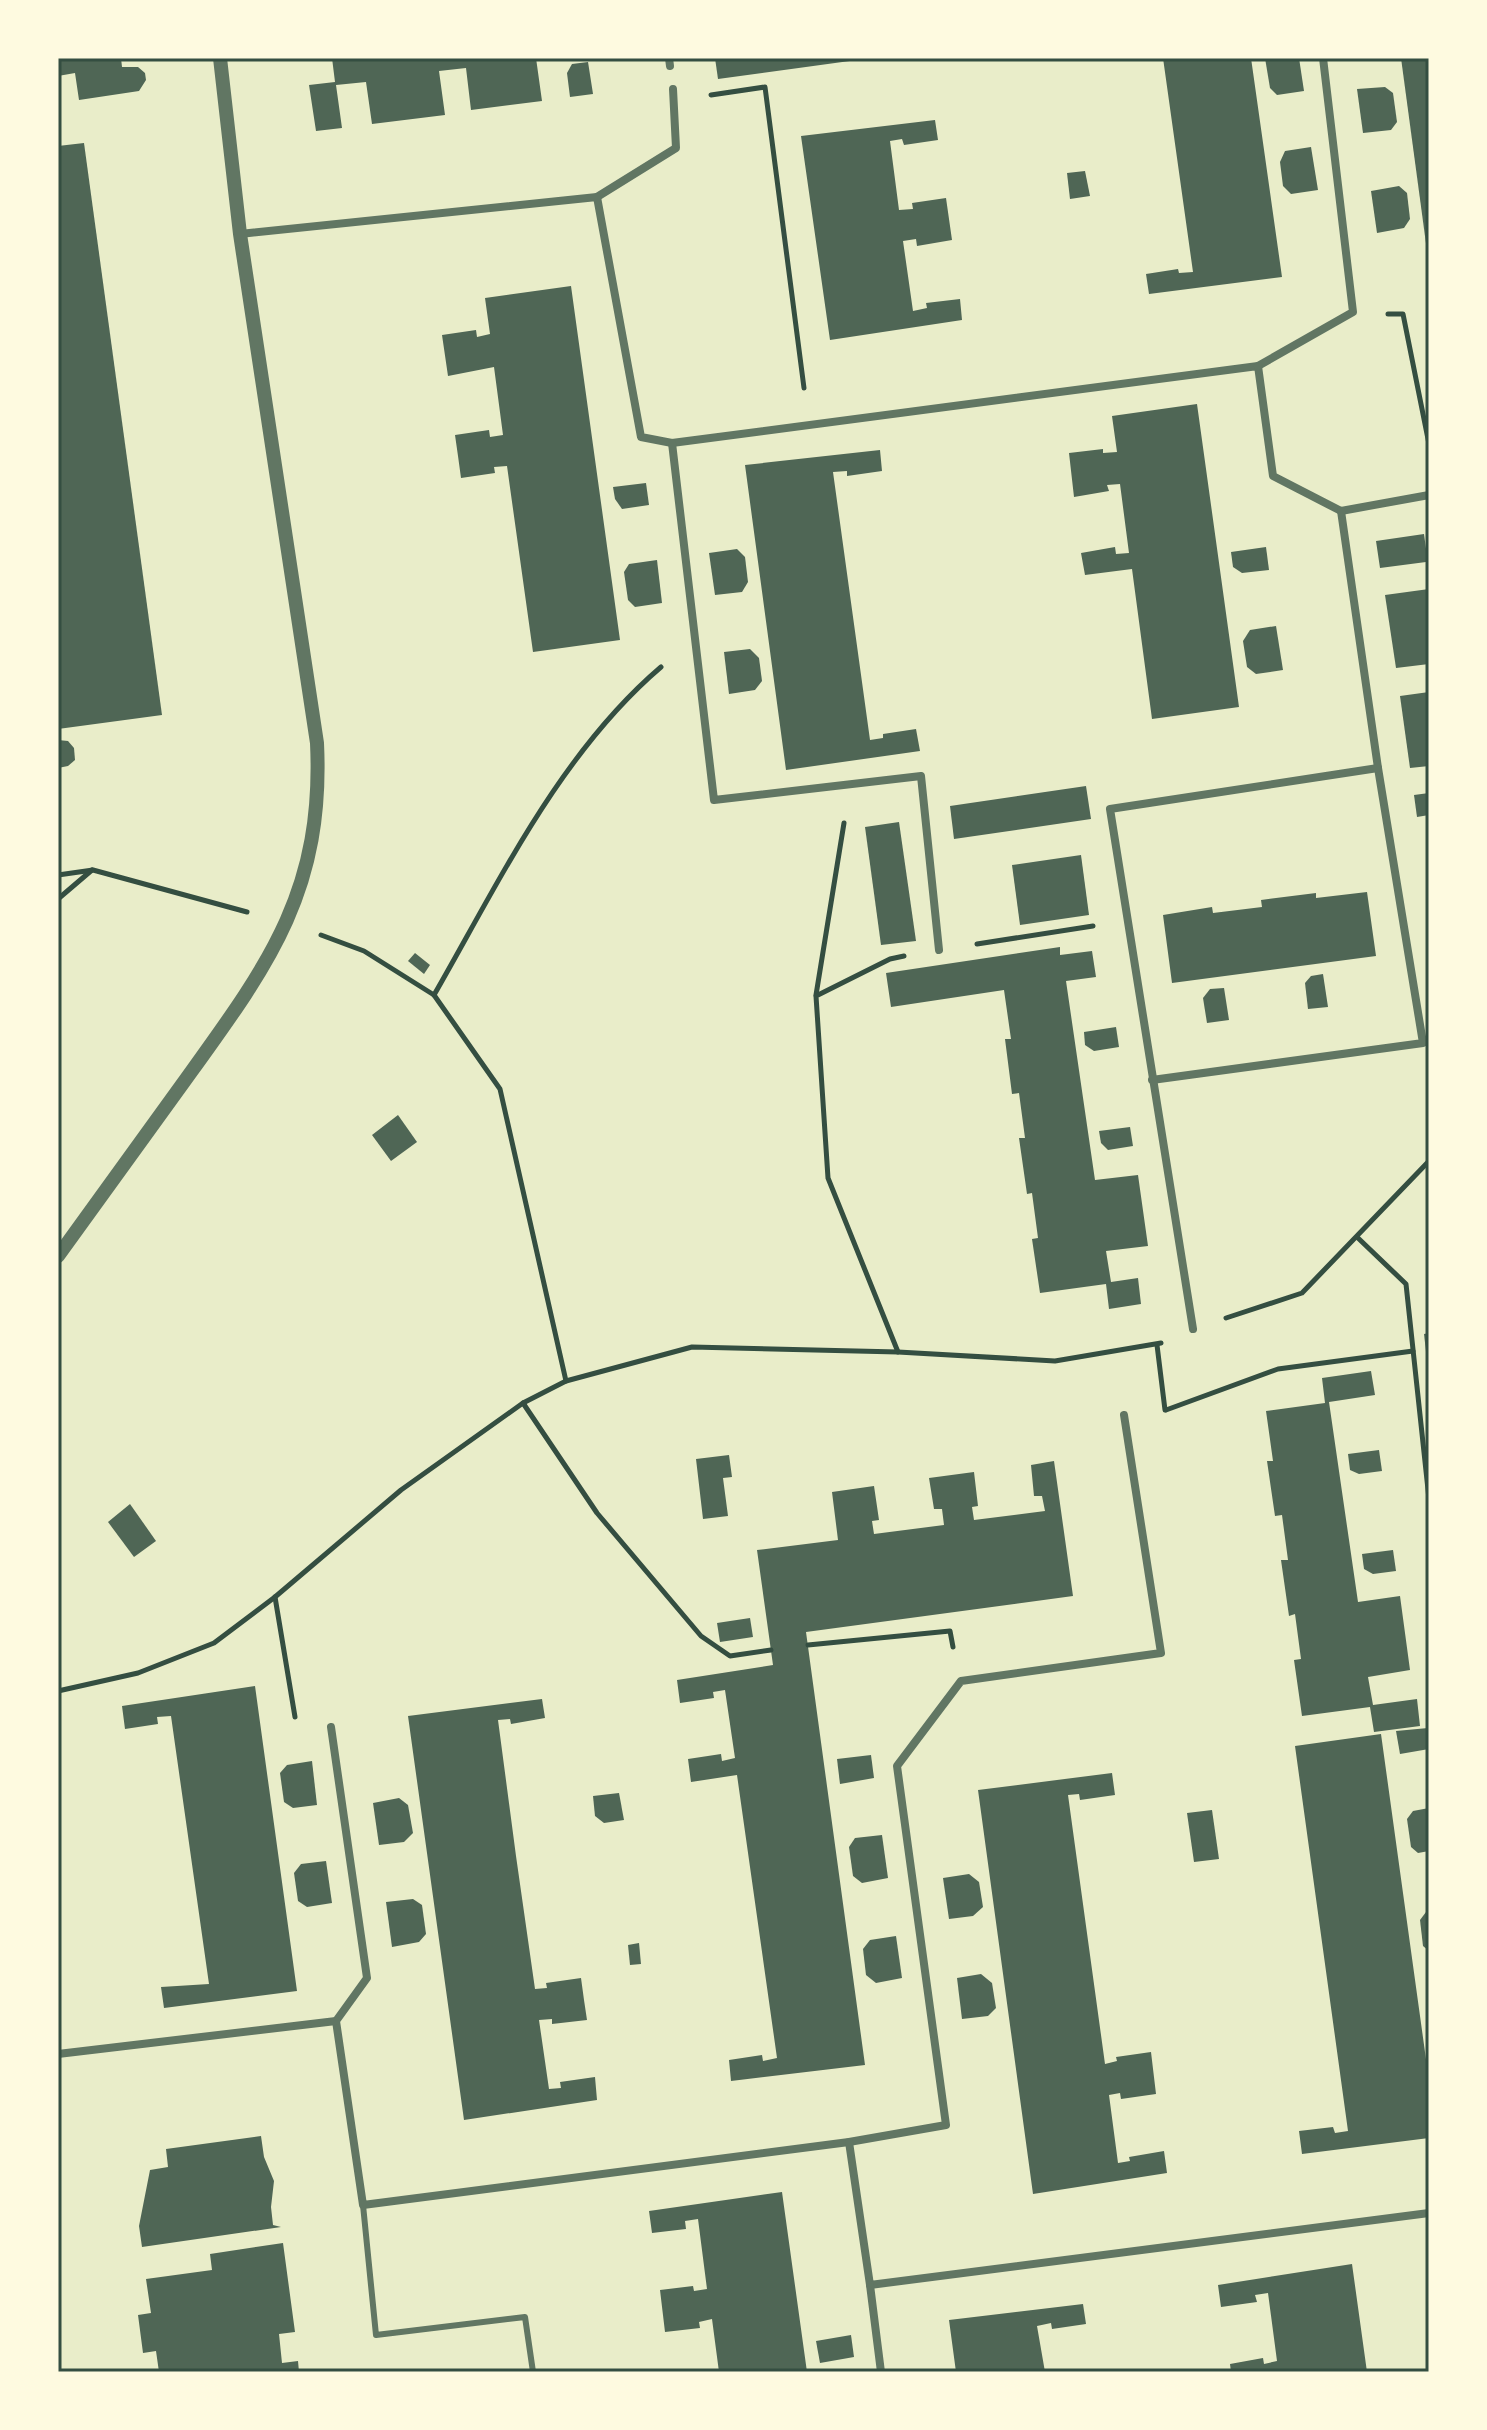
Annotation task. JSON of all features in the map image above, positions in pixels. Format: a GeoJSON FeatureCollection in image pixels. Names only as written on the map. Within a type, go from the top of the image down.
{"type":"FeatureCollection","features":[{"type":"Feature","properties":{"kind":"street"},"geometry":{"type":"LineString","coordinates":[[58,1256],[246,996],[288,923],[302,886],[315,826],[319,786],[317,743],[240,234],[220,58]]}},
{"type":"Feature","properties":{"kind":"street"},"geometry":{"type":"LineString","coordinates":[[597,197],[641,437],[672,443],[1258,366],[1353,312],[1323,58]]}},
{"type":"Feature","properties":{"kind":"street"},"geometry":{"type":"LineString","coordinates":[[240,234],[597,197],[676,148],[674,94]]}},
{"type":"Feature","properties":{"kind":"street"},"geometry":{"type":"LineString","coordinates":[[1258,366],[1273,476],[1341,511],[1429,495]]}},
{"type":"Feature","properties":{"kind":"street"},"geometry":{"type":"LineString","coordinates":[[672,443],[714,800],[921,776],[939,950]]}},
{"type":"Feature","properties":{"kind":"street"},"geometry":{"type":"LineString","coordinates":[[1152,1080],[1423,1043],[1378,768],[1341,511]]}},
{"type":"Feature","properties":{"kind":"street"},"geometry":{"type":"LineString","coordinates":[[1193,1329],[1110,809],[1378,768]]}},
{"type":"Feature","properties":{"kind":"street"},"geometry":{"type":"LineString","coordinates":[[331,1727],[367,1978],[336,2021],[363,2205],[849,2142],[946,2125],[897,1766],[961,1681],[1161,1653],[1124,1415]]}},
{"type":"Feature","properties":{"kind":"street"},"geometry":{"type":"LineString","coordinates":[[58,2054],[336,2021]]}},
{"type":"Feature","properties":{"kind":"street"},"geometry":{"type":"LineString","coordinates":[[849,2142],[881,2372]]}},
{"type":"Feature","properties":{"kind":"street"},"geometry":{"type":"LineString","coordinates":[[870,2285],[1429,2213]]}},
{"type":"Feature","properties":{"kind":"lane"},"geometry":{"type":"LineString","coordinates":[[363,2205],[376,2335],[525,2317],[533,2372]]}},
{"type":"Feature","properties":{"kind":"path"},"geometry":{"type":"LineString","coordinates":[[674,94],[765,87],[808,425]]}},
{"type":"Feature","properties":{"kind":"path"},"geometry":{"type":"LineString","coordinates":[[1353,312],[1403,314],[1429,444]]}},
{"type":"Feature","properties":{"kind":"path"},"geometry":{"type":"LineString","coordinates":[[434,995],[520,847],[576,762],[632,691],[695,638]]}},
{"type":"Feature","properties":{"kind":"path"},"geometry":{"type":"LineString","coordinates":[[850,784],[816,996],[828,1178],[898,1352]]}},
{"type":"Feature","properties":{"kind":"path"},"geometry":{"type":"LineString","coordinates":[[58,899],[93,870]]}},
{"type":"Feature","properties":{"kind":"path"},"geometry":{"type":"LineString","coordinates":[[58,875],[93,870],[288,923],[364,951],[434,995],[500,1089],[566,1381]]}},
{"type":"Feature","properties":{"kind":"path"},"geometry":{"type":"LineString","coordinates":[[816,996],[890,959],[1127,921]]}},
{"type":"Feature","properties":{"kind":"path"},"geometry":{"type":"LineString","coordinates":[[58,1691],[138,1673],[214,1643],[275,1597],[401,1490],[523,1403],[566,1381],[692,1347],[898,1352],[1055,1361],[1157,1345],[1193,1329],[1302,1293],[1429,1161]]}},
{"type":"Feature","properties":{"kind":"path"},"geometry":{"type":"LineString","coordinates":[[1358,1238],[1406,1284],[1429,1499]]}},
{"type":"Feature","properties":{"kind":"path"},"geometry":{"type":"LineString","coordinates":[[1166,1410],[1278,1369],[1413,1351]]}},
{"type":"Feature","properties":{"kind":"path"},"geometry":{"type":"LineString","coordinates":[[523,1403],[597,1513],[701,1636],[730,1656],[771,1650]]}},
{"type":"Feature","properties":{"kind":"path"},"geometry":{"type":"LineString","coordinates":[[275,1597],[293,1717],[331,1727]]}},
{"type":"Feature","properties":{"kind":"path"},"geometry":{"type":"LineString","coordinates":[[808,1645],[950,1631],[961,1681]]}},
{"type":"Feature","properties":{"kind":"building"},"geometry":{"type":"Polygon","coordinates":[[[58,58],[121,58],[122,67],[138,67],[145,73],[146,80],[139,91],[79,100],[75,73],[58,76],[58,58]]]}},
{"type":"Feature","properties":{"kind":"building"},"geometry":{"type":"Polygon","coordinates":[[[332,58],[536,58],[542,101],[471,110],[466,68],[439,71],[445,115],[372,124],[366,82],[336,85],[342,128],[316,131],[309,85],[335,82],[332,58]]]}},
{"type":"Feature","properties":{"kind":"building"},"geometry":{"type":"Polygon","coordinates":[[[715,58],[857,58],[857,60],[718,79],[715,58]]]}},
{"type":"Feature","properties":{"kind":"building"},"geometry":{"type":"Polygon","coordinates":[[[1163,58],[1251,58],[1282,277],[1149,294],[1146,274],[1178,269],[1179,273],[1193,272],[1163,58]]]}},
{"type":"Feature","properties":{"kind":"building"},"geometry":{"type":"Polygon","coordinates":[[[1265,58],[1299,58],[1304,91],[1277,95],[1270,88],[1265,58]]]}},
{"type":"Feature","properties":{"kind":"building"},"geometry":{"type":"Polygon","coordinates":[[[1401,58],[1429,58],[1429,251],[1427,251],[1401,58]]]}},
{"type":"Feature","properties":{"kind":"building"},"geometry":{"type":"Polygon","coordinates":[[[588,62],[593,94],[570,97],[567,73],[572,64],[588,62]]]}},
{"type":"Feature","properties":{"kind":"building"},"geometry":{"type":"Polygon","coordinates":[[[1385,87],[1393,93],[1397,122],[1391,130],[1363,133],[1357,89],[1385,87]]]}},
{"type":"Feature","properties":{"kind":"building"},"geometry":{"type":"Polygon","coordinates":[[[935,120],[938,140],[904,145],[902,139],[890,141],[899,210],[913,209],[912,203],[946,198],[952,240],[917,246],[916,239],[903,241],[913,311],[927,308],[926,303],[960,299],[962,320],[830,340],[801,136],[935,120]]]}},
{"type":"Feature","properties":{"kind":"building"},"geometry":{"type":"Polygon","coordinates":[[[84,143],[162,715],[58,729],[58,146],[84,143]]]}},
{"type":"Feature","properties":{"kind":"building"},"geometry":{"type":"Polygon","coordinates":[[[1311,147],[1318,190],[1291,194],[1283,186],[1280,162],[1285,151],[1311,147]]]}},
{"type":"Feature","properties":{"kind":"building"},"geometry":{"type":"Polygon","coordinates":[[[1085,171],[1090,196],[1070,199],[1067,173],[1085,171]]]}},
{"type":"Feature","properties":{"kind":"building"},"geometry":{"type":"Polygon","coordinates":[[[1399,186],[1407,193],[1410,219],[1404,228],[1377,233],[1371,191],[1399,186]]]}},
{"type":"Feature","properties":{"kind":"building"},"geometry":{"type":"Polygon","coordinates":[[[571,286],[620,640],[533,652],[507,466],[494,467],[495,473],[461,478],[455,435],[489,430],[490,437],[503,435],[494,367],[448,376],[442,335],[476,330],[477,337],[490,334],[485,298],[571,286]]]}},
{"type":"Feature","properties":{"kind":"building"},"geometry":{"type":"Polygon","coordinates":[[[1197,404],[1239,707],[1152,719],[1132,569],[1085,575],[1081,553],[1115,547],[1116,554],[1129,553],[1120,484],[1107,485],[1109,491],[1074,497],[1069,453],[1103,449],[1103,453],[1117,452],[1112,416],[1197,404]]]}},
{"type":"Feature","properties":{"kind":"building"},"geometry":{"type":"Polygon","coordinates":[[[880,450],[882,471],[847,476],[847,471],[833,472],[870,740],[883,738],[883,734],[916,729],[920,751],[786,770],[745,465],[880,450]]]}},
{"type":"Feature","properties":{"kind":"building"},"geometry":{"type":"Polygon","coordinates":[[[646,483],[649,505],[622,509],[615,499],[613,487],[646,483]]]}},
{"type":"Feature","properties":{"kind":"building"},"geometry":{"type":"Polygon","coordinates":[[[1424,534],[1429,571],[1426,562],[1380,568],[1376,541],[1424,534]]]}},
{"type":"Feature","properties":{"kind":"building"},"geometry":{"type":"Polygon","coordinates":[[[1266,547],[1269,570],[1242,573],[1233,567],[1231,552],[1266,547]]]}},
{"type":"Feature","properties":{"kind":"building"},"geometry":{"type":"Polygon","coordinates":[[[737,549],[745,557],[748,582],[742,592],[715,595],[709,553],[737,549]]]}},
{"type":"Feature","properties":{"kind":"building"},"geometry":{"type":"Polygon","coordinates":[[[657,560],[662,603],[635,607],[628,600],[624,572],[629,564],[657,560]]]}},
{"type":"Feature","properties":{"kind":"building"},"geometry":{"type":"Polygon","coordinates":[[[1429,589],[1429,664],[1396,668],[1385,595],[1429,589]]]}},
{"type":"Feature","properties":{"kind":"building"},"geometry":{"type":"Polygon","coordinates":[[[1276,626],[1283,670],[1256,674],[1247,667],[1243,641],[1250,630],[1276,626]]]}},
{"type":"Feature","properties":{"kind":"building"},"geometry":{"type":"Polygon","coordinates":[[[750,649],[759,658],[762,681],[755,690],[729,694],[724,652],[750,649]]]}},
{"type":"Feature","properties":{"kind":"building"},"geometry":{"type":"Polygon","coordinates":[[[1429,692],[1429,766],[1410,768],[1400,696],[1429,692]]]}},
{"type":"Feature","properties":{"kind":"building"},"geometry":{"type":"Polygon","coordinates":[[[58,740],[68,741],[74,748],[75,760],[68,766],[58,768],[58,740]]]}},
{"type":"Feature","properties":{"kind":"building"},"geometry":{"type":"Polygon","coordinates":[[[1086,786],[1091,819],[954,839],[950,806],[1086,786]]]}},
{"type":"Feature","properties":{"kind":"building"},"geometry":{"type":"Polygon","coordinates":[[[1429,793],[1429,815],[1417,817],[1414,795],[1429,793]]]}},
{"type":"Feature","properties":{"kind":"building"},"geometry":{"type":"Polygon","coordinates":[[[899,822],[916,941],[881,945],[865,827],[899,822]]]}},
{"type":"Feature","properties":{"kind":"building"},"geometry":{"type":"Polygon","coordinates":[[[1081,855],[1089,915],[1020,925],[1012,865],[1081,855]]]}},
{"type":"Feature","properties":{"kind":"building"},"geometry":{"type":"Polygon","coordinates":[[[1367,892],[1376,956],[1172,983],[1163,915],[1212,907],[1213,913],[1262,907],[1261,900],[1316,893],[1316,898],[1367,892]]]}},
{"type":"Feature","properties":{"kind":"building"},"geometry":{"type":"Polygon","coordinates":[[[1060,947],[1060,955],[1092,951],[1096,977],[1066,981],[1095,1180],[1138,1175],[1148,1246],[1106,1251],[1111,1282],[1138,1278],[1141,1304],[1109,1309],[1106,1284],[1040,1293],[1032,1239],[1038,1238],[1032,1193],[1027,1194],[1019,1138],[1025,1138],[1019,1093],[1012,1094],[1005,1039],[1011,1039],[1004,990],[891,1007],[886,973],[1060,947]]]}},
{"type":"Feature","properties":{"kind":"building"},"geometry":{"type":"Polygon","coordinates":[[[415,953],[430,965],[424,974],[408,961],[415,953]]]}},
{"type":"Feature","properties":{"kind":"building"},"geometry":{"type":"Polygon","coordinates":[[[1323,974],[1328,1007],[1308,1009],[1305,983],[1311,976],[1323,974]]]}},
{"type":"Feature","properties":{"kind":"building"},"geometry":{"type":"Polygon","coordinates":[[[1224,988],[1229,1020],[1207,1023],[1203,998],[1210,989],[1224,988]]]}},
{"type":"Feature","properties":{"kind":"building"},"geometry":{"type":"Polygon","coordinates":[[[1116,1027],[1119,1047],[1094,1051],[1085,1045],[1084,1032],[1116,1027]]]}},
{"type":"Feature","properties":{"kind":"building"},"geometry":{"type":"Polygon","coordinates":[[[398,1115],[417,1142],[391,1161],[372,1135],[398,1115]]]}},
{"type":"Feature","properties":{"kind":"building"},"geometry":{"type":"Polygon","coordinates":[[[1130,1127],[1133,1146],[1108,1150],[1101,1143],[1099,1131],[1130,1127]]]}},
{"type":"Feature","properties":{"kind":"building"},"geometry":{"type":"Polygon","coordinates":[[[1429,1333],[1429,1360],[1427,1360],[1424,1334],[1429,1333]]]}},
{"type":"Feature","properties":{"kind":"building"},"geometry":{"type":"Polygon","coordinates":[[[1371,1371],[1375,1395],[1329,1402],[1358,1602],[1400,1596],[1410,1670],[1368,1677],[1373,1705],[1417,1699],[1420,1726],[1374,1732],[1370,1707],[1302,1716],[1294,1660],[1301,1659],[1295,1614],[1289,1616],[1281,1560],[1288,1560],[1282,1515],[1275,1516],[1267,1461],[1273,1461],[1266,1411],[1325,1403],[1322,1378],[1371,1371]]]}},
{"type":"Feature","properties":{"kind":"building"},"geometry":{"type":"Polygon","coordinates":[[[1379,1450],[1382,1471],[1359,1474],[1350,1470],[1348,1454],[1379,1450]]]}},
{"type":"Feature","properties":{"kind":"building"},"geometry":{"type":"Polygon","coordinates":[[[729,1455],[732,1477],[723,1478],[728,1516],[703,1519],[696,1459],[729,1455]]]}},
{"type":"Feature","properties":{"kind":"building"},"geometry":{"type":"Polygon","coordinates":[[[1054,1461],[1073,1596],[806,1632],[865,2065],[731,2081],[729,2060],[762,2055],[763,2061],[777,2058],[737,1775],[691,1782],[688,1759],[721,1754],[722,1761],[735,1758],[725,1690],[713,1692],[714,1698],[680,1703],[677,1680],[773,1665],[757,1550],[838,1540],[832,1492],[874,1486],[879,1520],[872,1521],[874,1534],[944,1525],[942,1509],[934,1509],[929,1478],[974,1472],[978,1506],[972,1507],[974,1520],[1045,1511],[1042,1496],[1034,1496],[1031,1465],[1054,1461]]]}},
{"type":"Feature","properties":{"kind":"building"},"geometry":{"type":"Polygon","coordinates":[[[130,1504],[156,1541],[134,1557],[108,1522],[130,1504]]]}},
{"type":"Feature","properties":{"kind":"building"},"geometry":{"type":"Polygon","coordinates":[[[1393,1550],[1396,1571],[1373,1574],[1364,1569],[1362,1554],[1393,1550]]]}},
{"type":"Feature","properties":{"kind":"building"},"geometry":{"type":"Polygon","coordinates":[[[750,1618],[753,1637],[720,1642],[717,1623],[750,1618]]]}},
{"type":"Feature","properties":{"kind":"building"},"geometry":{"type":"Polygon","coordinates":[[[255,1686],[297,1991],[164,2008],[161,1987],[209,1984],[171,1716],[157,1717],[158,1724],[125,1729],[122,1706],[255,1686]]]}},
{"type":"Feature","properties":{"kind":"building"},"geometry":{"type":"Polygon","coordinates":[[[542,1699],[545,1718],[511,1724],[510,1719],[498,1720],[516,1856],[535,1989],[547,1988],[546,1983],[581,1978],[587,2020],[552,2024],[552,2019],[539,2020],[549,2089],[561,2088],[560,2082],[595,2077],[597,2100],[464,2120],[408,1716],[542,1699]]]}},
{"type":"Feature","properties":{"kind":"building"},"geometry":{"type":"Polygon","coordinates":[[[1428,1728],[1429,1749],[1400,1754],[1396,1731],[1428,1728]]]}},
{"type":"Feature","properties":{"kind":"building"},"geometry":{"type":"Polygon","coordinates":[[[1381,1734],[1429,2081],[1429,2138],[1302,2154],[1299,2131],[1333,2127],[1335,2133],[1348,2131],[1295,1746],[1381,1734]]]}},
{"type":"Feature","properties":{"kind":"building"},"geometry":{"type":"Polygon","coordinates":[[[871,1755],[874,1778],[840,1784],[837,1759],[871,1755]]]}},
{"type":"Feature","properties":{"kind":"building"},"geometry":{"type":"Polygon","coordinates":[[[312,1761],[317,1805],[293,1808],[284,1802],[280,1773],[287,1765],[312,1761]]]}},
{"type":"Feature","properties":{"kind":"building"},"geometry":{"type":"Polygon","coordinates":[[[1112,1773],[1115,1795],[1080,1800],[1079,1794],[1068,1795],[1105,2064],[1117,2061],[1116,2057],[1151,2052],[1156,2094],[1121,2099],[1120,2093],[1109,2095],[1118,2163],[1130,2161],[1129,2157],[1164,2151],[1167,2173],[1033,2194],[978,1790],[1112,1773]]]}},
{"type":"Feature","properties":{"kind":"building"},"geometry":{"type":"Polygon","coordinates":[[[619,1793],[624,1820],[604,1823],[595,1816],[593,1796],[619,1793]]]}},
{"type":"Feature","properties":{"kind":"building"},"geometry":{"type":"Polygon","coordinates":[[[399,1798],[408,1805],[413,1833],[404,1842],[379,1845],[373,1803],[399,1798]]]}},
{"type":"Feature","properties":{"kind":"building"},"geometry":{"type":"Polygon","coordinates":[[[1429,1808],[1429,1851],[1418,1853],[1411,1847],[1407,1819],[1413,1811],[1429,1808]]]}},
{"type":"Feature","properties":{"kind":"building"},"geometry":{"type":"Polygon","coordinates":[[[1212,1810],[1219,1859],[1194,1862],[1187,1813],[1212,1810]]]}},
{"type":"Feature","properties":{"kind":"building"},"geometry":{"type":"Polygon","coordinates":[[[882,1835],[888,1878],[862,1883],[853,1876],[849,1847],[855,1838],[882,1835]]]}},
{"type":"Feature","properties":{"kind":"building"},"geometry":{"type":"Polygon","coordinates":[[[326,1861],[332,1903],[307,1907],[298,1901],[294,1873],[301,1864],[326,1861]]]}},
{"type":"Feature","properties":{"kind":"building"},"geometry":{"type":"Polygon","coordinates":[[[969,1874],[979,1882],[983,1907],[973,1916],[949,1919],[943,1878],[969,1874]]]}},
{"type":"Feature","properties":{"kind":"building"},"geometry":{"type":"Polygon","coordinates":[[[413,1899],[422,1905],[426,1934],[419,1942],[392,1947],[386,1902],[413,1899]]]}},
{"type":"Feature","properties":{"kind":"building"},"geometry":{"type":"Polygon","coordinates":[[[1429,1908],[1429,1951],[1423,1946],[1420,1920],[1429,1908]]]}},
{"type":"Feature","properties":{"kind":"building"},"geometry":{"type":"Polygon","coordinates":[[[896,1936],[902,1978],[876,1983],[866,1975],[863,1949],[870,1940],[896,1936]]]}},
{"type":"Feature","properties":{"kind":"building"},"geometry":{"type":"Polygon","coordinates":[[[639,1943],[641,1964],[630,1965],[628,1945],[639,1943]]]}},
{"type":"Feature","properties":{"kind":"building"},"geometry":{"type":"Polygon","coordinates":[[[981,1974],[992,1983],[996,2008],[988,2016],[962,2019],[957,1978],[981,1974]]]}},
{"type":"Feature","properties":{"kind":"building"},"geometry":{"type":"Polygon","coordinates":[[[261,2136],[264,2157],[274,2181],[271,2207],[273,2225],[281,2227],[142,2247],[139,2226],[150,2170],[168,2167],[166,2149],[261,2136]]]}},
{"type":"Feature","properties":{"kind":"building"},"geometry":{"type":"Polygon","coordinates":[[[782,2192],[807,2372],[719,2372],[712,2319],[699,2322],[700,2328],[665,2332],[660,2290],[693,2286],[694,2291],[707,2289],[698,2219],[685,2221],[686,2229],[652,2233],[649,2211],[782,2192]]]}},
{"type":"Feature","properties":{"kind":"building"},"geometry":{"type":"Polygon","coordinates":[[[283,2243],[295,2332],[279,2334],[282,2363],[298,2361],[299,2372],[159,2372],[156,2351],[143,2353],[138,2315],[151,2313],[146,2279],[212,2270],[210,2254],[283,2243]]]}},
{"type":"Feature","properties":{"kind":"building"},"geometry":{"type":"Polygon","coordinates":[[[1352,2264],[1367,2372],[1231,2372],[1230,2364],[1263,2358],[1264,2364],[1277,2361],[1268,2293],[1255,2295],[1257,2302],[1221,2307],[1218,2285],[1352,2264]]]}},
{"type":"Feature","properties":{"kind":"building"},"geometry":{"type":"Polygon","coordinates":[[[1083,2304],[1086,2324],[1052,2329],[1051,2323],[1037,2326],[1045,2372],[956,2372],[949,2320],[1083,2304]]]}},
{"type":"Feature","properties":{"kind":"building"},"geometry":{"type":"Polygon","coordinates":[[[851,2335],[854,2357],[820,2363],[816,2341],[851,2335]]]}}]}
